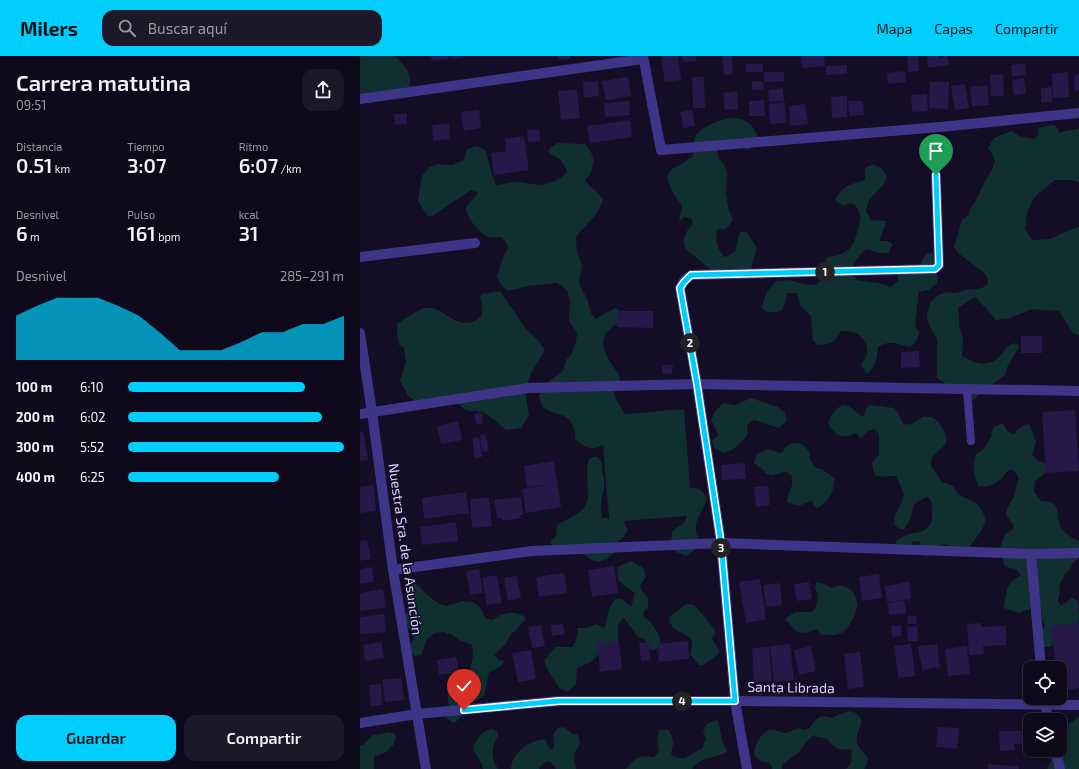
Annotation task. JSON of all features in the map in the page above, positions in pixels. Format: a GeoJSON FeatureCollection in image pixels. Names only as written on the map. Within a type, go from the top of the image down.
{"type":"FeatureCollection","features":[{"type":"Feature","properties":{"kind":"street"},"geometry":{"type":"LineString","coordinates":[[360,99],[643,58],[661,150],[1079,113]]}},
{"type":"Feature","properties":{"kind":"street"},"geometry":{"type":"LineString","coordinates":[[747,769],[735,701],[721,543],[697,384],[680,288],[691,275],[935,269],[939,265],[936,175]]}},
{"type":"Feature","properties":{"kind":"street"},"geometry":{"type":"LineString","coordinates":[[360,257],[475,243]]}},
{"type":"Feature","properties":{"kind":"street","name":"Nuestra Sra. de la Asunción"},"geometry":{"type":"LineString","coordinates":[[360,333],[393,570],[426,769]]}},
{"type":"Feature","properties":{"kind":"street"},"geometry":{"type":"LineString","coordinates":[[360,414],[528,388],[697,384],[1079,391]]}},
{"type":"Feature","properties":{"kind":"street"},"geometry":{"type":"LineString","coordinates":[[393,570],[532,551],[721,543],[1031,554],[1079,553]]}},
{"type":"Feature","properties":{"kind":"street"},"geometry":{"type":"LineString","coordinates":[[1031,554],[1040,661]]}},
{"type":"Feature","properties":{"kind":"street","name":"Santa Librada"},"geometry":{"type":"LineString","coordinates":[[360,723],[417,714],[559,701],[1023,701]]}},
{"type":"Feature","properties":{"kind":"street","name":"Santa Librada"},"geometry":{"type":"LineString","coordinates":[[1067,704],[1079,705]]}},
{"type":"Feature","properties":{"kind":"street"},"geometry":{"type":"LineString","coordinates":[[1057,757],[1060,769]]}},
{"type":"Feature","properties":{"kind":"lane"},"geometry":{"type":"LineString","coordinates":[[967,390],[971,441]]}},
{"type":"Feature","properties":{"kind":"green space"},"geometry":{"type":"Polygon","coordinates":[[[360,56],[395,56],[409,74],[409,87],[360,95],[360,56]]]}},
{"type":"Feature","properties":{"kind":"green space"},"geometry":{"type":"Polygon","coordinates":[[[730,118],[746,121],[750,124],[758,136],[759,142],[748,150],[740,144],[718,150],[718,158],[724,164],[727,172],[726,194],[729,211],[733,219],[727,228],[717,229],[717,244],[724,257],[728,256],[735,251],[740,232],[745,231],[757,248],[750,271],[721,274],[710,269],[686,249],[683,240],[693,223],[691,218],[684,217],[680,221],[679,220],[682,207],[671,189],[667,176],[672,169],[693,156],[695,137],[701,130],[711,124],[730,118]]]}},
{"type":"Feature","properties":{"kind":"green space"},"geometry":{"type":"Polygon","coordinates":[[[1055,125],[1060,133],[1079,129],[1079,182],[1071,180],[1055,180],[1038,194],[1034,198],[1027,213],[1025,229],[1032,240],[1050,239],[1079,227],[1079,335],[1073,333],[1059,311],[1032,309],[1007,319],[995,320],[988,310],[975,297],[958,308],[960,330],[963,339],[962,356],[984,364],[993,362],[997,359],[1009,345],[1016,343],[1019,347],[1008,365],[1005,375],[973,400],[937,378],[937,340],[928,323],[927,315],[930,302],[938,295],[946,292],[956,293],[965,290],[977,289],[988,284],[987,277],[984,273],[957,252],[954,247],[962,220],[969,215],[970,208],[975,202],[992,170],[995,161],[988,148],[994,138],[1011,131],[1019,136],[1033,139],[1039,135],[1038,128],[1055,125]]]}},
{"type":"Feature","properties":{"kind":"green space"},"geometry":{"type":"Polygon","coordinates":[[[558,143],[585,144],[591,152],[594,161],[591,172],[585,181],[599,194],[603,200],[596,214],[577,235],[576,239],[577,252],[582,265],[579,283],[588,301],[591,313],[596,319],[616,308],[623,315],[620,320],[605,334],[603,343],[609,360],[620,377],[619,384],[614,392],[615,397],[625,414],[684,409],[690,488],[700,490],[707,498],[696,524],[696,532],[699,540],[697,548],[686,556],[676,552],[671,539],[673,530],[684,522],[687,516],[623,521],[628,530],[622,539],[618,541],[615,552],[608,558],[599,562],[592,560],[578,550],[574,550],[566,555],[557,551],[550,542],[557,534],[557,525],[580,512],[584,508],[588,500],[587,467],[589,459],[593,457],[598,457],[602,464],[604,488],[601,511],[603,518],[609,518],[603,445],[595,448],[588,448],[575,439],[574,429],[570,421],[563,415],[545,409],[542,406],[539,397],[542,389],[547,383],[563,371],[566,360],[571,355],[576,342],[577,333],[569,321],[570,301],[567,290],[557,283],[528,286],[508,291],[501,285],[497,277],[508,247],[502,237],[486,236],[470,219],[466,207],[478,193],[471,190],[432,216],[428,216],[418,200],[422,176],[429,167],[438,164],[452,165],[464,160],[467,149],[477,146],[485,150],[496,185],[517,182],[541,185],[555,181],[567,172],[560,160],[548,151],[551,147],[558,143]]]}},
{"type":"Feature","properties":{"kind":"green space"},"geometry":{"type":"Polygon","coordinates":[[[873,164],[881,168],[887,176],[882,187],[869,201],[866,211],[871,220],[887,221],[879,241],[887,241],[893,244],[888,253],[879,253],[866,249],[857,259],[851,271],[857,280],[884,284],[890,287],[898,281],[898,274],[920,269],[921,263],[926,254],[932,253],[938,278],[937,283],[929,290],[919,292],[915,325],[919,333],[916,342],[910,347],[890,343],[878,347],[874,365],[867,374],[861,365],[867,351],[866,344],[862,337],[853,332],[841,331],[834,341],[817,345],[813,340],[811,316],[800,305],[797,293],[787,293],[782,310],[771,312],[762,308],[767,293],[776,281],[788,280],[816,285],[824,277],[821,269],[828,257],[843,253],[851,247],[859,227],[859,212],[854,204],[849,203],[843,206],[835,200],[841,191],[847,186],[865,180],[865,168],[873,164]]]}},
{"type":"Feature","properties":{"kind":"green space"},"geometry":{"type":"Polygon","coordinates":[[[500,291],[526,329],[539,341],[545,350],[531,373],[525,392],[529,415],[521,428],[506,430],[485,413],[463,409],[457,402],[417,402],[408,396],[400,381],[406,362],[404,348],[399,345],[397,324],[424,308],[437,310],[457,321],[464,323],[471,322],[479,318],[482,314],[480,298],[482,294],[500,291]]]}},
{"type":"Feature","properties":{"kind":"green space"},"geometry":{"type":"Polygon","coordinates":[[[751,398],[778,407],[785,413],[787,421],[779,428],[754,420],[747,425],[748,434],[735,448],[723,453],[713,447],[712,440],[718,436],[711,420],[716,410],[724,403],[735,405],[751,398]]]}},
{"type":"Feature","properties":{"kind":"green space"},"geometry":{"type":"Polygon","coordinates":[[[842,405],[849,406],[864,417],[866,408],[871,405],[894,408],[899,414],[902,422],[908,425],[923,417],[931,417],[936,420],[944,430],[947,437],[946,443],[934,455],[931,466],[942,482],[953,486],[957,493],[961,496],[975,502],[982,510],[986,520],[982,530],[968,549],[954,550],[950,546],[943,545],[937,548],[928,557],[924,553],[919,541],[912,542],[911,549],[894,545],[900,538],[922,531],[929,526],[932,513],[930,499],[929,497],[924,498],[913,505],[911,517],[904,529],[898,528],[894,524],[895,516],[904,494],[896,476],[876,476],[874,473],[872,463],[879,455],[879,435],[874,429],[867,432],[861,438],[856,433],[847,436],[840,436],[837,434],[828,423],[830,417],[842,405]]]}},
{"type":"Feature","properties":{"kind":"green space"},"geometry":{"type":"Polygon","coordinates":[[[1003,423],[1007,431],[1013,434],[1025,425],[1029,424],[1036,442],[1032,455],[1038,461],[1047,464],[1048,471],[1035,481],[1034,491],[1041,501],[1053,503],[1056,506],[1061,527],[1069,536],[1079,541],[1079,558],[1072,564],[1071,568],[1064,575],[1059,586],[1060,591],[1058,601],[1061,606],[1072,598],[1078,601],[1079,621],[1050,647],[1043,647],[1040,634],[1045,626],[1041,607],[1038,606],[1019,613],[1004,608],[1009,585],[1021,575],[1016,569],[1009,568],[1004,565],[1000,550],[1005,535],[1012,530],[1014,526],[1006,515],[1007,509],[1015,494],[1019,479],[1017,474],[1011,469],[996,483],[988,486],[979,486],[974,474],[976,454],[984,449],[992,435],[991,434],[994,427],[1003,423]]]}},
{"type":"Feature","properties":{"kind":"green space"},"geometry":{"type":"Polygon","coordinates":[[[792,443],[802,444],[810,453],[810,459],[816,468],[822,469],[834,478],[832,491],[828,499],[818,508],[816,508],[811,501],[799,505],[787,502],[792,485],[792,476],[785,472],[770,475],[765,473],[764,470],[754,463],[756,455],[759,453],[765,450],[773,450],[779,453],[783,452],[784,448],[792,443]]]}},
{"type":"Feature","properties":{"kind":"green space"},"geometry":{"type":"Polygon","coordinates":[[[632,561],[643,568],[646,576],[640,586],[648,598],[648,608],[644,611],[643,616],[650,622],[658,634],[660,638],[660,647],[652,651],[646,640],[638,637],[624,618],[618,624],[618,642],[600,650],[590,663],[577,669],[576,684],[567,692],[559,688],[544,661],[555,647],[572,647],[577,638],[577,628],[587,628],[597,624],[603,628],[606,626],[608,612],[615,599],[622,599],[631,607],[635,593],[618,579],[617,567],[632,561]]]}},
{"type":"Feature","properties":{"kind":"green space"},"geometry":{"type":"Polygon","coordinates":[[[413,582],[440,604],[447,606],[462,601],[472,602],[479,606],[486,618],[492,620],[500,615],[509,613],[522,615],[526,618],[512,633],[505,645],[494,655],[499,660],[504,661],[500,667],[489,672],[484,696],[471,704],[456,722],[453,723],[445,717],[449,707],[447,689],[452,684],[459,685],[463,683],[470,675],[473,656],[472,645],[444,632],[435,633],[427,639],[421,655],[415,656],[412,654],[408,648],[415,634],[403,623],[401,619],[413,605],[406,593],[408,586],[413,582]]]}},
{"type":"Feature","properties":{"kind":"green space"},"geometry":{"type":"Polygon","coordinates":[[[817,582],[832,588],[845,586],[855,595],[857,602],[856,612],[848,627],[841,633],[835,635],[825,635],[820,634],[818,630],[813,630],[807,633],[797,632],[785,619],[795,612],[812,612],[816,607],[818,594],[815,588],[817,582]]]}},
{"type":"Feature","properties":{"kind":"green space"},"geometry":{"type":"Polygon","coordinates":[[[686,604],[694,605],[716,632],[712,638],[720,652],[703,665],[699,665],[690,654],[692,642],[690,638],[674,628],[670,623],[669,617],[686,604]]]}},
{"type":"Feature","properties":{"kind":"green space"},"geometry":{"type":"Polygon","coordinates":[[[851,711],[857,714],[861,721],[857,742],[868,758],[864,769],[846,769],[851,763],[852,750],[838,749],[827,739],[813,736],[799,752],[782,765],[782,769],[772,769],[772,766],[769,763],[762,762],[754,755],[755,748],[761,736],[767,731],[772,730],[786,733],[797,728],[803,730],[809,729],[818,718],[824,716],[832,718],[851,711]]]}},
{"type":"Feature","properties":{"kind":"green space"},"geometry":{"type":"Polygon","coordinates":[[[1079,717],[1079,769],[1048,769],[1047,767],[1052,757],[1067,757],[1067,725],[1079,717]]]}},
{"type":"Feature","properties":{"kind":"green space"},"geometry":{"type":"Polygon","coordinates":[[[716,720],[718,721],[722,740],[727,752],[699,762],[692,769],[626,769],[639,758],[644,756],[654,757],[659,751],[658,735],[660,730],[668,730],[671,735],[673,747],[671,753],[673,756],[685,758],[702,748],[706,739],[703,731],[707,724],[716,720]]]}},
{"type":"Feature","properties":{"kind":"green space"},"geometry":{"type":"Polygon","coordinates":[[[564,727],[573,734],[577,734],[580,741],[574,756],[576,769],[556,769],[550,762],[546,762],[539,769],[511,769],[514,758],[528,744],[545,740],[551,749],[554,747],[553,735],[558,728],[564,727]]]}},
{"type":"Feature","properties":{"kind":"green space"},"geometry":{"type":"Polygon","coordinates":[[[491,729],[496,730],[498,733],[493,747],[493,754],[498,769],[483,769],[482,764],[473,750],[479,737],[491,729]]]}},
{"type":"Feature","properties":{"kind":"green space"},"geometry":{"type":"Polygon","coordinates":[[[387,732],[393,733],[396,736],[394,744],[386,752],[374,757],[374,769],[360,769],[360,745],[363,745],[372,736],[387,732]]]}},
{"type":"Feature","properties":{"kind":"building"},"geometry":{"type":"Polygon","coordinates":[[[431,56],[449,56],[449,59],[432,61],[431,56]]]}},
{"type":"Feature","properties":{"kind":"building"},"geometry":{"type":"Polygon","coordinates":[[[450,56],[464,56],[465,57],[451,59],[450,56]]]}},
{"type":"Feature","properties":{"kind":"building"},"geometry":{"type":"Polygon","coordinates":[[[557,56],[570,56],[570,59],[557,60],[557,56]]]}},
{"type":"Feature","properties":{"kind":"building"},"geometry":{"type":"Polygon","coordinates":[[[678,56],[681,80],[665,82],[661,57],[678,56]]]}},
{"type":"Feature","properties":{"kind":"building"},"geometry":{"type":"Polygon","coordinates":[[[682,56],[696,56],[696,61],[683,62],[682,56]]]}},
{"type":"Feature","properties":{"kind":"building"},"geometry":{"type":"Polygon","coordinates":[[[722,56],[732,56],[733,74],[724,75],[722,56]]]}},
{"type":"Feature","properties":{"kind":"building"},"geometry":{"type":"Polygon","coordinates":[[[801,56],[824,56],[825,66],[802,68],[801,56]]]}},
{"type":"Feature","properties":{"kind":"building"},"geometry":{"type":"Polygon","coordinates":[[[907,56],[918,56],[919,71],[908,72],[907,56]]]}},
{"type":"Feature","properties":{"kind":"building"},"geometry":{"type":"Polygon","coordinates":[[[927,56],[939,56],[939,58],[947,56],[949,65],[928,68],[927,59],[935,58],[927,58],[927,56]]]}},
{"type":"Feature","properties":{"kind":"building"},"geometry":{"type":"Polygon","coordinates":[[[1025,63],[1026,75],[1012,76],[1011,65],[1025,63]]]}},
{"type":"Feature","properties":{"kind":"building"},"geometry":{"type":"Polygon","coordinates":[[[746,64],[763,64],[763,72],[746,72],[746,64]]]}},
{"type":"Feature","properties":{"kind":"building"},"geometry":{"type":"Polygon","coordinates":[[[847,65],[847,74],[826,75],[826,66],[847,65]]]}},
{"type":"Feature","properties":{"kind":"building"},"geometry":{"type":"Polygon","coordinates":[[[905,71],[906,82],[888,84],[887,73],[905,71]]]}},
{"type":"Feature","properties":{"kind":"building"},"geometry":{"type":"Polygon","coordinates":[[[764,72],[784,72],[784,81],[764,82],[764,72]]]}},
{"type":"Feature","properties":{"kind":"building"},"geometry":{"type":"Polygon","coordinates":[[[1068,72],[1069,97],[1053,98],[1052,74],[1068,72]]]}},
{"type":"Feature","properties":{"kind":"building"},"geometry":{"type":"Polygon","coordinates":[[[1003,74],[1004,96],[991,96],[990,75],[1003,74]]]}},
{"type":"Feature","properties":{"kind":"building"},"geometry":{"type":"Polygon","coordinates":[[[1079,74],[1079,90],[1075,91],[1074,75],[1079,74]]]}},
{"type":"Feature","properties":{"kind":"building"},"geometry":{"type":"Polygon","coordinates":[[[628,77],[631,96],[606,100],[602,81],[628,77]]]}},
{"type":"Feature","properties":{"kind":"building"},"geometry":{"type":"Polygon","coordinates":[[[692,77],[704,77],[705,108],[693,108],[692,77]]]}},
{"type":"Feature","properties":{"kind":"building"},"geometry":{"type":"Polygon","coordinates":[[[1024,78],[1026,93],[1014,95],[1012,80],[1024,78]]]}},
{"type":"Feature","properties":{"kind":"building"},"geometry":{"type":"Polygon","coordinates":[[[598,81],[599,96],[584,98],[583,82],[598,81]]]}},
{"type":"Feature","properties":{"kind":"building"},"geometry":{"type":"Polygon","coordinates":[[[752,81],[764,82],[763,90],[752,90],[752,81]]]}},
{"type":"Feature","properties":{"kind":"building"},"geometry":{"type":"Polygon","coordinates":[[[930,82],[949,82],[948,109],[929,108],[930,82]]]}},
{"type":"Feature","properties":{"kind":"building"},"geometry":{"type":"Polygon","coordinates":[[[965,84],[969,108],[955,110],[951,86],[965,84]]]}},
{"type":"Feature","properties":{"kind":"building"},"geometry":{"type":"Polygon","coordinates":[[[987,85],[989,105],[972,106],[970,87],[987,85]]]}},
{"type":"Feature","properties":{"kind":"building"},"geometry":{"type":"Polygon","coordinates":[[[1052,87],[1052,102],[1041,102],[1041,88],[1052,87]]]}},
{"type":"Feature","properties":{"kind":"building"},"geometry":{"type":"Polygon","coordinates":[[[783,88],[784,101],[769,102],[768,90],[783,88]]]}},
{"type":"Feature","properties":{"kind":"building"},"geometry":{"type":"Polygon","coordinates":[[[577,90],[580,118],[561,120],[558,91],[577,90]]]}},
{"type":"Feature","properties":{"kind":"building"},"geometry":{"type":"Polygon","coordinates":[[[737,91],[738,109],[725,110],[723,93],[737,91]]]}},
{"type":"Feature","properties":{"kind":"building"},"geometry":{"type":"Polygon","coordinates":[[[927,94],[928,111],[912,112],[911,95],[927,94]]]}},
{"type":"Feature","properties":{"kind":"building"},"geometry":{"type":"Polygon","coordinates":[[[847,96],[847,117],[832,118],[831,97],[847,96]]]}},
{"type":"Feature","properties":{"kind":"building"},"geometry":{"type":"Polygon","coordinates":[[[764,100],[765,116],[749,116],[749,101],[764,100]]]}},
{"type":"Feature","properties":{"kind":"building"},"geometry":{"type":"Polygon","coordinates":[[[629,101],[630,115],[605,117],[604,103],[629,101]]]}},
{"type":"Feature","properties":{"kind":"building"},"geometry":{"type":"Polygon","coordinates":[[[848,101],[863,101],[864,115],[849,116],[848,101]]]}},
{"type":"Feature","properties":{"kind":"building"},"geometry":{"type":"Polygon","coordinates":[[[785,102],[786,123],[770,124],[769,104],[785,102]]]}},
{"type":"Feature","properties":{"kind":"building"},"geometry":{"type":"Polygon","coordinates":[[[805,104],[808,124],[791,126],[789,106],[805,104]]]}},
{"type":"Feature","properties":{"kind":"building"},"geometry":{"type":"Polygon","coordinates":[[[479,110],[481,128],[464,131],[461,112],[479,110]]]}},
{"type":"Feature","properties":{"kind":"building"},"geometry":{"type":"Polygon","coordinates":[[[692,110],[695,126],[683,128],[680,112],[692,110]]]}},
{"type":"Feature","properties":{"kind":"building"},"geometry":{"type":"Polygon","coordinates":[[[394,114],[407,114],[407,124],[395,125],[394,114]]]}},
{"type":"Feature","properties":{"kind":"building"},"geometry":{"type":"Polygon","coordinates":[[[630,120],[632,137],[590,143],[587,126],[630,120]]]}},
{"type":"Feature","properties":{"kind":"building"},"geometry":{"type":"Polygon","coordinates":[[[449,123],[450,139],[433,141],[432,125],[449,123]]]}},
{"type":"Feature","properties":{"kind":"building"},"geometry":{"type":"Polygon","coordinates":[[[539,129],[540,141],[528,142],[527,130],[539,129]]]}},
{"type":"Feature","properties":{"kind":"building"},"geometry":{"type":"Polygon","coordinates":[[[524,136],[529,170],[494,175],[491,153],[506,151],[505,139],[524,136]]]}},
{"type":"Feature","properties":{"kind":"building"},"geometry":{"type":"Polygon","coordinates":[[[617,311],[653,311],[653,328],[617,327],[617,311]]]}},
{"type":"Feature","properties":{"kind":"building"},"geometry":{"type":"Polygon","coordinates":[[[1021,336],[1042,336],[1042,353],[1021,353],[1021,336]]]}},
{"type":"Feature","properties":{"kind":"building"},"geometry":{"type":"Polygon","coordinates":[[[919,351],[920,367],[901,368],[901,352],[919,351]]]}},
{"type":"Feature","properties":{"kind":"building"},"geometry":{"type":"Polygon","coordinates":[[[662,365],[673,365],[672,374],[662,373],[662,365]]]}},
{"type":"Feature","properties":{"kind":"building"},"geometry":{"type":"Polygon","coordinates":[[[1075,410],[1079,471],[1046,473],[1042,412],[1075,410]]]}},
{"type":"Feature","properties":{"kind":"building"},"geometry":{"type":"Polygon","coordinates":[[[482,413],[483,424],[476,424],[474,414],[482,413]]]}},
{"type":"Feature","properties":{"kind":"building"},"geometry":{"type":"Polygon","coordinates":[[[458,421],[462,440],[441,444],[437,426],[458,421]]]}},
{"type":"Feature","properties":{"kind":"building"},"geometry":{"type":"Polygon","coordinates":[[[363,431],[368,460],[360,461],[360,432],[363,431]]]}},
{"type":"Feature","properties":{"kind":"building"},"geometry":{"type":"Polygon","coordinates":[[[486,434],[489,451],[482,452],[480,435],[486,434]]]}},
{"type":"Feature","properties":{"kind":"building"},"geometry":{"type":"Polygon","coordinates":[[[479,437],[482,457],[475,458],[472,438],[479,437]]]}},
{"type":"Feature","properties":{"kind":"building"},"geometry":{"type":"Polygon","coordinates":[[[554,461],[561,507],[526,513],[522,489],[551,484],[527,487],[524,466],[554,461]]]}},
{"type":"Feature","properties":{"kind":"building"},"geometry":{"type":"Polygon","coordinates":[[[745,463],[746,479],[722,480],[721,465],[745,463]]]}},
{"type":"Feature","properties":{"kind":"building"},"geometry":{"type":"Polygon","coordinates":[[[374,485],[376,511],[360,513],[360,487],[374,485]]]}},
{"type":"Feature","properties":{"kind":"building"},"geometry":{"type":"Polygon","coordinates":[[[768,486],[770,505],[756,507],[754,487],[768,486]]]}},
{"type":"Feature","properties":{"kind":"building"},"geometry":{"type":"Polygon","coordinates":[[[466,492],[469,513],[424,519],[422,498],[466,492]]]}},
{"type":"Feature","properties":{"kind":"building"},"geometry":{"type":"Polygon","coordinates":[[[521,497],[523,515],[520,515],[521,518],[502,521],[502,518],[497,518],[494,500],[521,497]]]}},
{"type":"Feature","properties":{"kind":"building"},"geometry":{"type":"Polygon","coordinates":[[[489,498],[492,526],[472,528],[470,499],[489,498]]]}},
{"type":"Feature","properties":{"kind":"building"},"geometry":{"type":"Polygon","coordinates":[[[456,522],[458,541],[422,545],[420,527],[456,522]]]}},
{"type":"Feature","properties":{"kind":"building"},"geometry":{"type":"Polygon","coordinates":[[[367,540],[371,559],[360,561],[360,541],[367,540]]]}},
{"type":"Feature","properties":{"kind":"building"},"geometry":{"type":"Polygon","coordinates":[[[614,566],[618,593],[592,597],[588,570],[614,566]]]}},
{"type":"Feature","properties":{"kind":"building"},"geometry":{"type":"Polygon","coordinates":[[[372,567],[374,582],[360,584],[360,569],[372,567]]]}},
{"type":"Feature","properties":{"kind":"building"},"geometry":{"type":"Polygon","coordinates":[[[479,569],[483,593],[470,595],[466,571],[479,569]]]}},
{"type":"Feature","properties":{"kind":"building"},"geometry":{"type":"Polygon","coordinates":[[[564,573],[567,593],[539,597],[536,577],[564,573]]]}},
{"type":"Feature","properties":{"kind":"building"},"geometry":{"type":"Polygon","coordinates":[[[879,574],[882,598],[862,601],[859,577],[879,574]]]}},
{"type":"Feature","properties":{"kind":"building"},"geometry":{"type":"Polygon","coordinates":[[[497,575],[502,603],[487,605],[482,578],[497,575]]]}},
{"type":"Feature","properties":{"kind":"building"},"geometry":{"type":"Polygon","coordinates":[[[517,576],[521,598],[508,601],[504,578],[517,576]]]}},
{"type":"Feature","properties":{"kind":"building"},"geometry":{"type":"Polygon","coordinates":[[[760,579],[766,619],[746,623],[739,582],[760,579]]]}},
{"type":"Feature","properties":{"kind":"building"},"geometry":{"type":"Polygon","coordinates":[[[809,582],[812,599],[797,601],[794,584],[809,582]]]}},
{"type":"Feature","properties":{"kind":"building"},"geometry":{"type":"Polygon","coordinates":[[[909,582],[911,599],[887,602],[885,586],[909,582]]]}},
{"type":"Feature","properties":{"kind":"building"},"geometry":{"type":"Polygon","coordinates":[[[780,583],[782,605],[766,607],[763,585],[780,583]]]}},
{"type":"Feature","properties":{"kind":"building"},"geometry":{"type":"Polygon","coordinates":[[[383,589],[386,607],[360,611],[360,593],[383,589]]]}},
{"type":"Feature","properties":{"kind":"building"},"geometry":{"type":"Polygon","coordinates":[[[904,600],[906,613],[889,615],[888,603],[904,600]]]}},
{"type":"Feature","properties":{"kind":"building"},"geometry":{"type":"Polygon","coordinates":[[[384,614],[386,632],[360,634],[360,617],[384,614]]]}},
{"type":"Feature","properties":{"kind":"building"},"geometry":{"type":"Polygon","coordinates":[[[907,616],[916,616],[917,624],[908,624],[907,616]]]}},
{"type":"Feature","properties":{"kind":"building"},"geometry":{"type":"Polygon","coordinates":[[[1079,622],[1079,688],[1067,690],[1067,661],[1056,661],[1050,627],[1079,622]]]}},
{"type":"Feature","properties":{"kind":"building"},"geometry":{"type":"Polygon","coordinates":[[[981,623],[981,627],[1006,626],[1006,645],[983,646],[984,654],[969,655],[967,624],[981,623]]]}},
{"type":"Feature","properties":{"kind":"building"},"geometry":{"type":"Polygon","coordinates":[[[563,624],[565,634],[552,636],[551,625],[563,624]]]}},
{"type":"Feature","properties":{"kind":"building"},"geometry":{"type":"Polygon","coordinates":[[[541,625],[545,646],[532,648],[528,627],[541,625]]]}},
{"type":"Feature","properties":{"kind":"building"},"geometry":{"type":"Polygon","coordinates":[[[901,625],[902,636],[892,637],[891,626],[901,625]]]}},
{"type":"Feature","properties":{"kind":"building"},"geometry":{"type":"Polygon","coordinates":[[[917,626],[918,641],[908,641],[907,627],[917,626]]]}},
{"type":"Feature","properties":{"kind":"building"},"geometry":{"type":"Polygon","coordinates":[[[619,641],[622,669],[600,672],[597,644],[619,641]]]}},
{"type":"Feature","properties":{"kind":"building"},"geometry":{"type":"Polygon","coordinates":[[[688,641],[689,659],[659,662],[658,644],[688,641]]]}},
{"type":"Feature","properties":{"kind":"building"},"geometry":{"type":"Polygon","coordinates":[[[382,642],[384,658],[365,661],[363,645],[382,642]]]}},
{"type":"Feature","properties":{"kind":"building"},"geometry":{"type":"Polygon","coordinates":[[[649,642],[650,660],[641,661],[639,643],[649,642]]]}},
{"type":"Feature","properties":{"kind":"building"},"geometry":{"type":"Polygon","coordinates":[[[790,644],[794,680],[774,682],[770,646],[790,644]]]}},
{"type":"Feature","properties":{"kind":"building"},"geometry":{"type":"Polygon","coordinates":[[[911,644],[915,676],[898,678],[894,646],[911,644]]]}},
{"type":"Feature","properties":{"kind":"building"},"geometry":{"type":"Polygon","coordinates":[[[937,644],[940,667],[922,670],[918,646],[937,644]]]}},
{"type":"Feature","properties":{"kind":"building"},"geometry":{"type":"Polygon","coordinates":[[[811,646],[816,671],[799,675],[794,650],[811,646]]]}},
{"type":"Feature","properties":{"kind":"building"},"geometry":{"type":"Polygon","coordinates":[[[967,646],[970,674],[948,676],[945,649],[967,646]]]}},
{"type":"Feature","properties":{"kind":"building"},"geometry":{"type":"Polygon","coordinates":[[[769,647],[772,681],[754,682],[752,648],[769,647]]]}},
{"type":"Feature","properties":{"kind":"building"},"geometry":{"type":"Polygon","coordinates":[[[531,650],[536,679],[518,682],[512,653],[531,650]]]}},
{"type":"Feature","properties":{"kind":"building"},"geometry":{"type":"Polygon","coordinates":[[[860,652],[864,687],[848,689],[844,654],[860,652]]]}},
{"type":"Feature","properties":{"kind":"building"},"geometry":{"type":"Polygon","coordinates":[[[456,657],[459,672],[439,675],[437,660],[456,657]]]}},
{"type":"Feature","properties":{"kind":"building"},"geometry":{"type":"Polygon","coordinates":[[[401,678],[404,700],[385,702],[382,680],[401,678]]]}},
{"type":"Feature","properties":{"kind":"building"},"geometry":{"type":"Polygon","coordinates":[[[381,684],[382,705],[371,706],[369,685],[381,684]]]}},
{"type":"Feature","properties":{"kind":"building"},"geometry":{"type":"Polygon","coordinates":[[[938,727],[959,728],[957,749],[936,747],[938,727]]]}},
{"type":"Feature","properties":{"kind":"building"},"geometry":{"type":"Polygon","coordinates":[[[999,731],[1022,731],[1022,744],[1014,744],[1015,750],[1000,751],[999,731]]]}},
{"type":"Feature","properties":{"kind":"building"},"geometry":{"type":"Polygon","coordinates":[[[988,764],[1019,766],[1019,769],[988,769],[988,764]]]}},
{"type":"Feature","properties":{"kind":"route"},"geometry":{"type":"LineString","coordinates":[[464,710],[559,701],[735,701],[721,543],[697,384],[680,288],[691,275],[935,269],[939,265],[936,175]]}}]}
